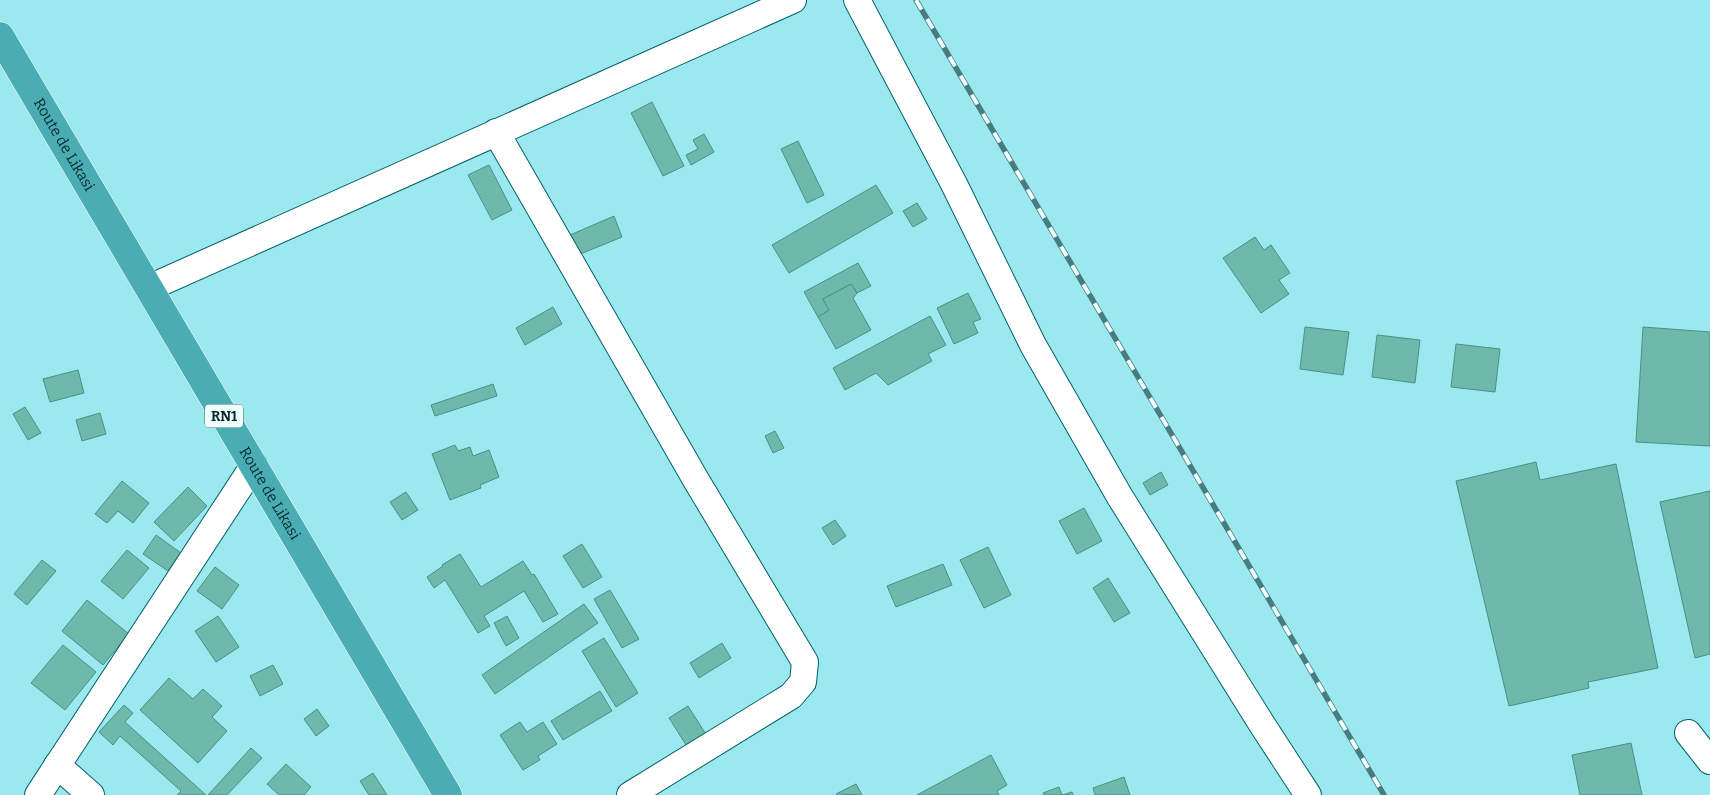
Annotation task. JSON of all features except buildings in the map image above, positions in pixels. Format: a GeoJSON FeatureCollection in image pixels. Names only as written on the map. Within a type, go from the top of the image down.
{"type":"FeatureCollection","features":[{"type":"Feature","properties":{"kind":"highway","name":"Route de Likasi"},"geometry":{"type":"LineString","coordinates":[[0,36],[448,795]]}},
{"type":"Feature","properties":{"kind":"street"},"geometry":{"type":"LineString","coordinates":[[149,288],[793,0]]}},
{"type":"Feature","properties":{"kind":"street"},"geometry":{"type":"LineString","coordinates":[[857,0],[954,184],[1033,345],[1125,505],[1308,795]]}},
{"type":"Feature","properties":{"kind":"street"},"geometry":{"type":"LineString","coordinates":[[496,132],[696,480],[805,662],[803,682],[791,696],[630,795]]}},
{"type":"Feature","properties":{"kind":"street"},"geometry":{"type":"LineString","coordinates":[[38,795],[254,465]]}},
{"type":"Feature","properties":{"kind":"street"},"geometry":{"type":"LineString","coordinates":[[1688,733],[1710,761]]}},
{"type":"Feature","properties":{"kind":"street"},"geometry":{"type":"LineString","coordinates":[[58,765],[90,795]]}},
{"type":"Feature","properties":{"kind":"railway"},"geometry":{"type":"LineString","coordinates":[[916,0],[1384,795]]}}]}
